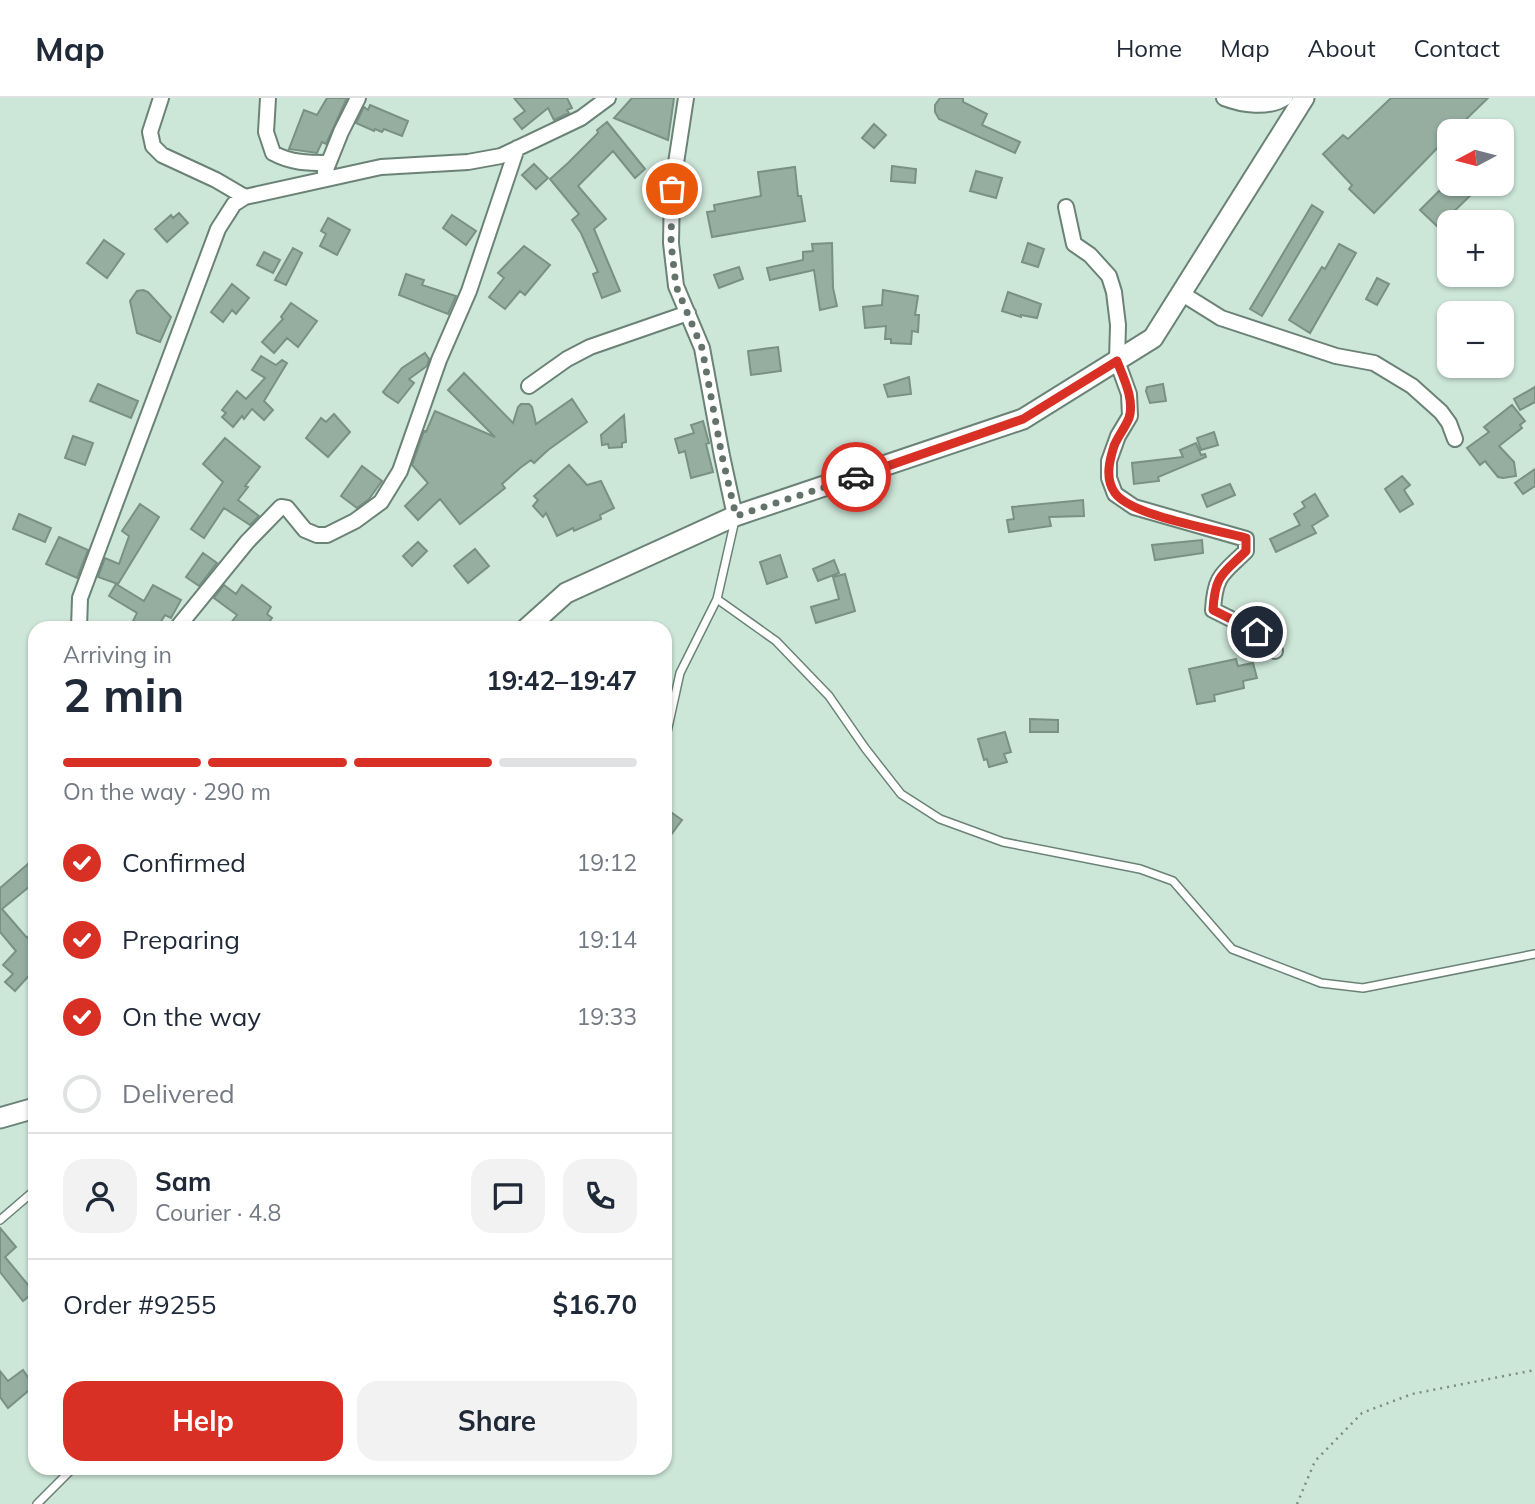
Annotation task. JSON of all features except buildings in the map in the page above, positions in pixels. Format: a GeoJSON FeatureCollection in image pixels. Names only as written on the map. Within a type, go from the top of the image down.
{"type":"FeatureCollection","features":[{"type":"Feature","properties":{"kind":"main road"},"geometry":{"type":"LineString","coordinates":[[535,621],[566,593],[736,516],[1023,419],[1153,338],[1304,98]]}},
{"type":"Feature","properties":{"kind":"main road"},"geometry":{"type":"LineString","coordinates":[[0,1118],[28,1110]]}},
{"type":"Feature","properties":{"kind":"street"},"geometry":{"type":"LineString","coordinates":[[160,98],[150,132],[153,146],[162,155],[245,197]]}},
{"type":"Feature","properties":{"kind":"street"},"geometry":{"type":"LineString","coordinates":[[268,98],[266,132],[273,153],[285,160],[328,163]]}},
{"type":"Feature","properties":{"kind":"street"},"geometry":{"type":"LineString","coordinates":[[322,180],[358,98]]}},
{"type":"Feature","properties":{"kind":"street"},"geometry":{"type":"LineString","coordinates":[[79,621],[80,598],[218,229],[234,204],[245,197],[382,167],[468,162],[501,156],[581,118],[608,98]]}},
{"type":"Feature","properties":{"kind":"street"},"geometry":{"type":"LineString","coordinates":[[687,98],[672,189],[671,243],[676,286],[702,348],[736,516]]}},
{"type":"Feature","properties":{"kind":"street"},"geometry":{"type":"LineString","coordinates":[[1224,98],[1242,105],[1278,102],[1285,98]]}},
{"type":"Feature","properties":{"kind":"street"},"geometry":{"type":"LineString","coordinates":[[183,621],[247,542],[281,507],[287,508],[305,530],[317,536],[327,535],[355,521],[382,502],[400,471],[439,360],[469,291],[516,148]]}},
{"type":"Feature","properties":{"kind":"street"},"geometry":{"type":"LineString","coordinates":[[1066,207],[1074,244],[1090,255],[1109,275],[1114,292],[1118,324],[1117,361],[1129,394],[1130,416],[1118,436],[1110,461],[1109,478],[1115,494],[1134,507],[1246,538],[1246,551],[1221,573],[1214,593],[1213,610],[1257,632],[1275,652]]}},
{"type":"Feature","properties":{"kind":"street"},"geometry":{"type":"LineString","coordinates":[[1181,293],[1221,318],[1336,356],[1374,363],[1412,386],[1441,412],[1455,439]]}},
{"type":"Feature","properties":{"kind":"street"},"geometry":{"type":"LineString","coordinates":[[529,386],[567,359],[590,347],[688,313]]}},
{"type":"Feature","properties":{"kind":"lane"},"geometry":{"type":"LineString","coordinates":[[672,709],[680,673],[717,599],[736,516]]}},
{"type":"Feature","properties":{"kind":"lane"},"geometry":{"type":"LineString","coordinates":[[717,599],[776,641],[829,696],[901,794],[940,819],[1003,842],[1140,869],[1173,881],[1233,949],[1321,983],[1363,988],[1535,954]]}},
{"type":"Feature","properties":{"kind":"lane"},"geometry":{"type":"LineString","coordinates":[[0,1220],[28,1197]]}},
{"type":"Feature","properties":{"kind":"lane"},"geometry":{"type":"LineString","coordinates":[[37,1504],[66,1475]]}},
{"type":"Feature","properties":{"kind":"path"},"geometry":{"type":"LineString","coordinates":[[1297,1504],[1315,1461],[1362,1413],[1412,1394],[1535,1370]]}},
{"type":"Feature","properties":{"kind":"way so far"},"geometry":{"type":"LineString","coordinates":[[672,189],[671,243],[676,286],[702,348],[736,516],[856,477]]}},
{"type":"Feature","properties":{"kind":"route"},"geometry":{"type":"LineString","coordinates":[[856,477],[1023,419],[1117,361],[1129,394],[1130,416],[1118,436],[1110,461],[1109,478],[1115,494],[1134,507],[1246,538],[1246,551],[1221,573],[1214,593],[1213,610],[1257,632]]}}]}
